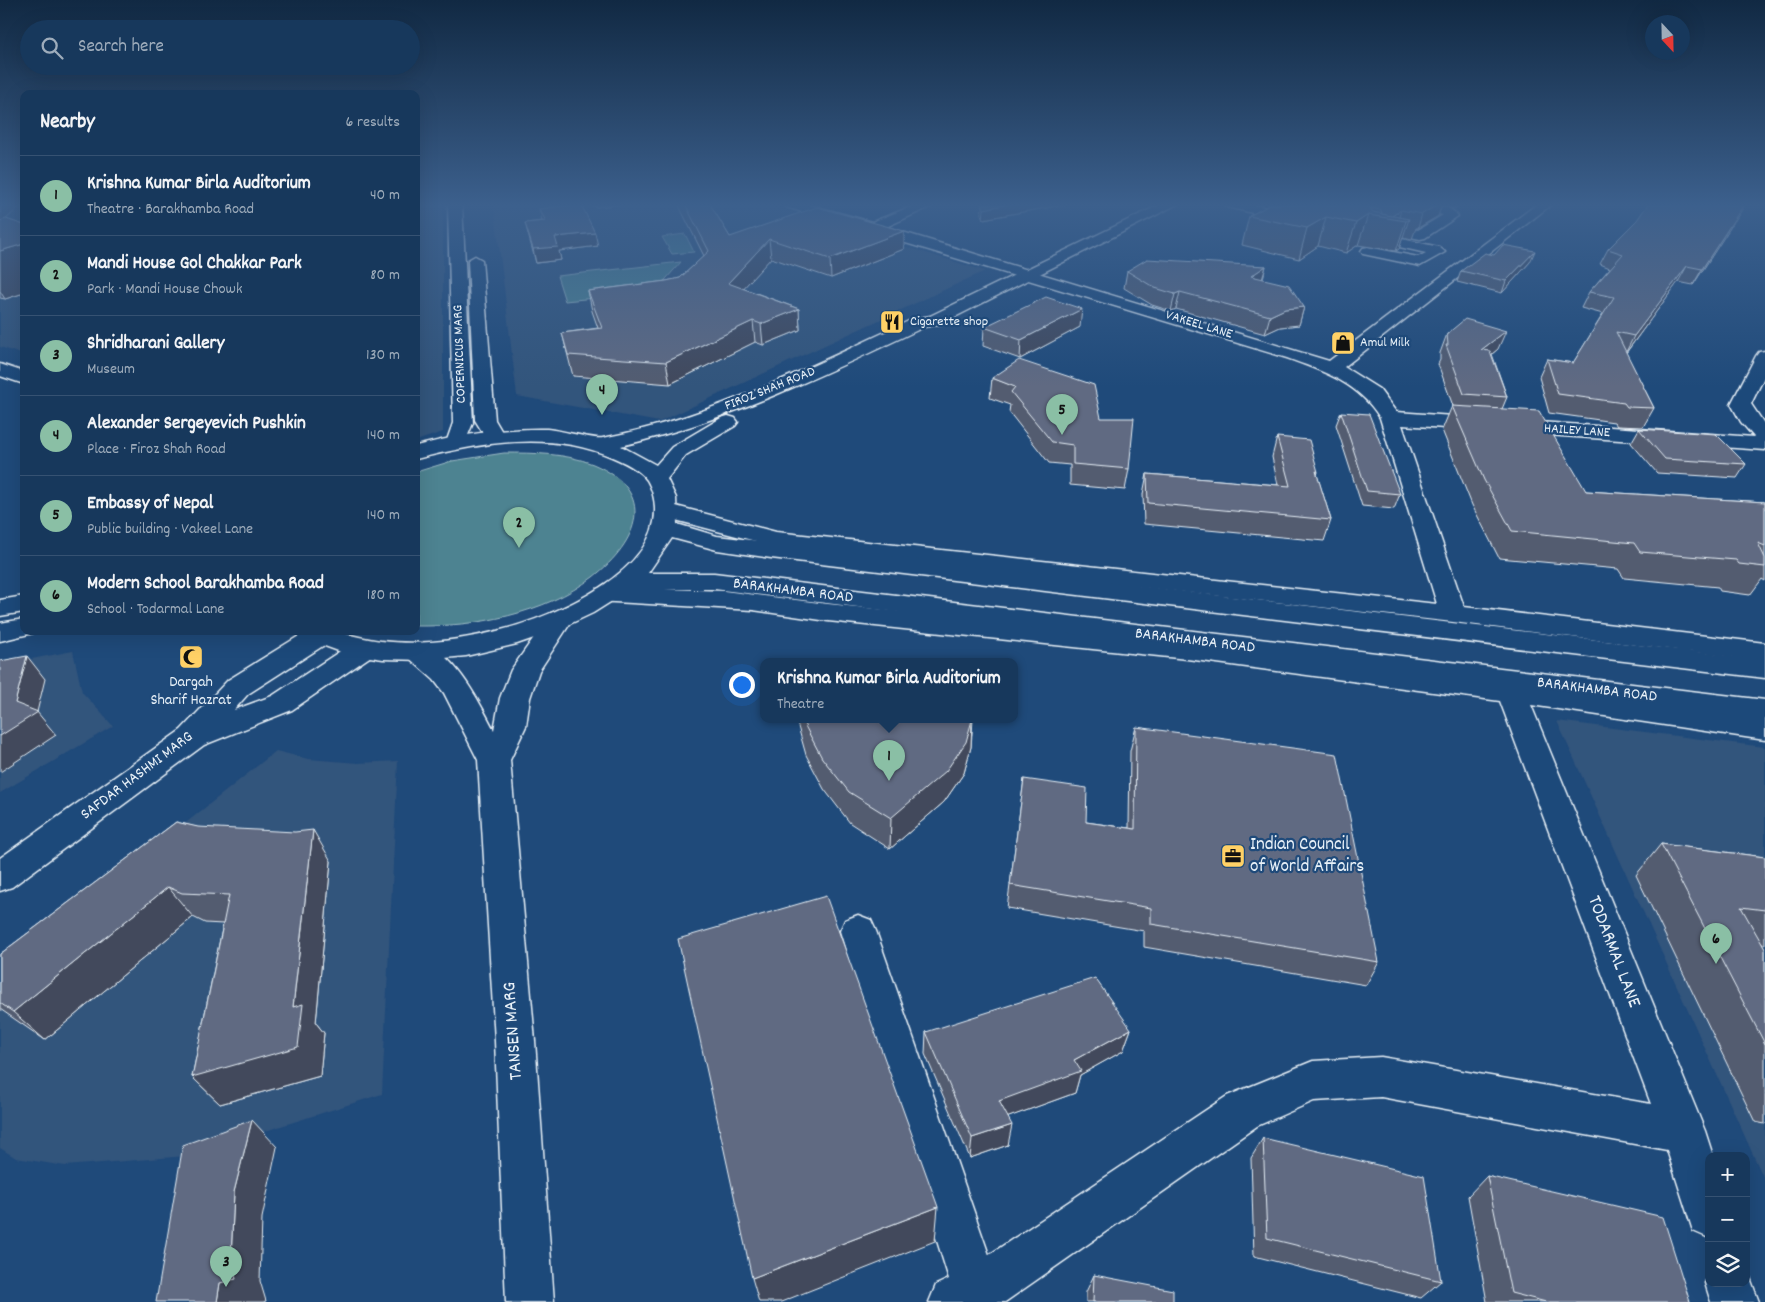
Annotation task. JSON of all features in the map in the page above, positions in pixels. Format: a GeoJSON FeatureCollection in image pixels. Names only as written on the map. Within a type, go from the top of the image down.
{"type":"FeatureCollection","features":[{"type":"Feature","properties":{"kind":"street","name":"COPERNICUS MARG"},"geometry":{"type":"LineString","coordinates":[[456,443],[463,423],[457,265]]}},
{"type":"Feature","properties":{"kind":"street","name":"COPERNICUS MARG"},"geometry":{"type":"LineString","coordinates":[[475,265],[484,420],[495,437]]}},
{"type":"Feature","properties":{"kind":"street","name":"VAKEEL LANE"},"geometry":{"type":"LineString","coordinates":[[1000,265],[1293,354],[1330,368],[1365,386],[1382,402],[1390,418],[1453,614]]}},
{"type":"Feature","properties":{"kind":"street","name":"FIROZ SHAH ROAD"},"geometry":{"type":"LineString","coordinates":[[599,445],[660,431],[697,419],[804,376],[919,323],[935,320],[1045,265]]}},
{"type":"Feature","properties":{"kind":"street"},"geometry":{"type":"LineString","coordinates":[[1330,368],[1466,265]]}},
{"type":"Feature","properties":{"kind":"street","name":"FIROZ SHAH ROAD"},"geometry":{"type":"LineString","coordinates":[[657,477],[679,451],[704,435],[930,327],[935,320]]}},
{"type":"Feature","properties":{"kind":"street"},"geometry":{"type":"LineString","coordinates":[[1765,356],[1741,404],[1751,422],[1765,437]]}},
{"type":"Feature","properties":{"kind":"street"},"geometry":{"type":"LineString","coordinates":[[0,370],[20,377]]}},
{"type":"Feature","properties":{"kind":"street","name":"HAILEY LANE"},"geometry":{"type":"LineString","coordinates":[[1390,418],[1765,444]]}},
{"type":"Feature","properties":{"kind":"street"},"geometry":{"type":"LineString","coordinates":[[318,635],[364,648],[418,651],[492,641],[560,619],[615,588],[652,554],[667,519],[666,496],[657,477],[636,460],[599,445],[552,437],[495,437],[456,443],[420,452]]}},
{"type":"Feature","properties":{"kind":"street"},"geometry":{"type":"LineString","coordinates":[[667,519],[775,539],[1453,614],[1765,652]]}},
{"type":"Feature","properties":{"kind":"street"},"geometry":{"type":"LineString","coordinates":[[667,519],[686,537],[711,543],[1765,669]]}},
{"type":"Feature","properties":{"kind":"street","name":"BARAKHAMBA ROAD"},"geometry":{"type":"LineString","coordinates":[[615,588],[714,581],[1765,710]]}},
{"type":"Feature","properties":{"kind":"street"},"geometry":{"type":"LineString","coordinates":[[615,588],[740,600],[835,614],[982,626],[1117,640],[1511,691],[1765,728]]}},
{"type":"Feature","properties":{"kind":"street"},"geometry":{"type":"LineString","coordinates":[[0,608],[20,605]]}},
{"type":"Feature","properties":{"kind":"street"},"geometry":{"type":"LineString","coordinates":[[494,760],[511,726],[515,698],[524,670],[560,619]]}},
{"type":"Feature","properties":{"kind":"street"},"geometry":{"type":"LineString","coordinates":[[0,632],[20,628]]}},
{"type":"Feature","properties":{"kind":"street","name":"SAFDAR HASHMI MARG"},"geometry":{"type":"LineString","coordinates":[[0,877],[192,738],[238,687],[313,635]]}},
{"type":"Feature","properties":{"kind":"street"},"geometry":{"type":"LineString","coordinates":[[192,738],[282,703],[364,648]]}},
{"type":"Feature","properties":{"kind":"street","name":"TANSEN MARG"},"geometry":{"type":"LineString","coordinates":[[418,651],[436,662],[463,698],[494,760],[516,1042],[530,1302]]}},
{"type":"Feature","properties":{"kind":"street","name":"TODARMAL LANE"},"geometry":{"type":"LineString","coordinates":[[1511,691],[1683,1131],[1705,1203]]}},
{"type":"Feature","properties":{"kind":"street"},"geometry":{"type":"LineString","coordinates":[[858,931],[970,1298],[1242,1111],[1313,1081],[1381,1077],[1683,1131]]}},
{"type":"Feature","properties":{"kind":"street"},"geometry":{"type":"LineString","coordinates":[[1730,1287],[1735,1302]]}},
{"type":"Feature","properties":{"kind":"shaded area"},"geometry":{"type":"Polygon","coordinates":[[[0,265],[20,265],[20,354],[0,347],[0,265]]]}},
{"type":"Feature","properties":{"kind":"shaded area"},"geometry":{"type":"Polygon","coordinates":[[[420,265],[443,265],[443,432],[420,440],[420,265]]]}},
{"type":"Feature","properties":{"kind":"shaded area"},"geometry":{"type":"Polygon","coordinates":[[[501,265],[965,265],[985,271],[659,422],[517,396],[501,265]]]}},
{"type":"Feature","properties":{"kind":"shaded area"},"geometry":{"type":"Polygon","coordinates":[[[73,651],[82,692],[113,726],[0,793],[0,665],[73,651]]]}},
{"type":"Feature","properties":{"kind":"shaded area"},"geometry":{"type":"Polygon","coordinates":[[[1557,721],[1765,747],[1765,1181],[1557,721]]]}},
{"type":"Feature","properties":{"kind":"shaded area"},"geometry":{"type":"Polygon","coordinates":[[[276,751],[308,759],[358,763],[398,761],[382,1094],[186,1156],[65,1166],[16,1158],[0,1148],[0,971],[276,751]]]}},
{"type":"Feature","properties":{"kind":"green space"},"geometry":{"type":"Polygon","coordinates":[[[657,265],[679,265],[659,287],[644,293],[565,301],[557,276],[657,265]]]}},
{"type":"Feature","properties":{"kind":"green space"},"geometry":{"type":"Polygon","coordinates":[[[504,453],[560,456],[593,464],[614,475],[627,489],[634,503],[635,518],[630,533],[621,549],[593,577],[574,590],[553,600],[531,609],[485,621],[420,626],[420,471],[452,461],[504,453]]]}},
{"type":"Feature","properties":{"kind":"building"},"geometry":{"type":"Polygon","coordinates":[[[694,265],[745,265],[728,283],[799,309],[761,324],[753,321],[666,362],[568,355],[562,333],[602,328],[588,291],[680,278],[694,265]]]}},
{"type":"Feature","properties":{"kind":"building"},"geometry":{"type":"Polygon","coordinates":[[[1137,265],[1266,266],[1251,276],[1289,285],[1304,307],[1285,309],[1270,316],[1180,292],[1175,294],[1155,288],[1127,271],[1137,265]]]}},
{"type":"Feature","properties":{"kind":"building"},"geometry":{"type":"Polygon","coordinates":[[[1469,265],[1522,265],[1506,281],[1461,271],[1469,265]]]}},
{"type":"Feature","properties":{"kind":"building"},"geometry":{"type":"Polygon","coordinates":[[[1613,265],[1705,265],[1702,269],[1687,266],[1634,336],[1616,332],[1654,408],[1627,407],[1624,403],[1558,394],[1547,359],[1573,363],[1614,297],[1589,292],[1613,265]]]}},
{"type":"Feature","properties":{"kind":"building"},"geometry":{"type":"Polygon","coordinates":[[[1046,297],[1082,309],[1021,340],[984,327],[1046,297]]]}},
{"type":"Feature","properties":{"kind":"building"},"geometry":{"type":"Polygon","coordinates":[[[1465,319],[1506,331],[1481,350],[1490,351],[1507,397],[1464,394],[1446,345],[1448,345],[1447,334],[1465,319]]]}},
{"type":"Feature","properties":{"kind":"building"},"geometry":{"type":"Polygon","coordinates":[[[1019,360],[1094,385],[1101,418],[1134,418],[1129,469],[1073,464],[1073,445],[1052,442],[1011,392],[1015,387],[992,378],[1019,360]]]}},
{"type":"Feature","properties":{"kind":"building"},"geometry":{"type":"Polygon","coordinates":[[[1452,406],[1539,411],[1586,491],[1765,502],[1765,546],[1758,543],[1765,558],[1765,567],[1739,564],[1736,560],[1640,552],[1634,543],[1512,531],[1484,480],[1452,406]]]}},
{"type":"Feature","properties":{"kind":"building"},"geometry":{"type":"Polygon","coordinates":[[[1341,412],[1369,414],[1400,494],[1367,491],[1341,412]]]}},
{"type":"Feature","properties":{"kind":"building"},"geometry":{"type":"Polygon","coordinates":[[[1639,429],[1716,434],[1746,464],[1665,459],[1639,429]]]}},
{"type":"Feature","properties":{"kind":"building"},"geometry":{"type":"Polygon","coordinates":[[[1277,437],[1309,440],[1331,520],[1148,503],[1147,474],[1290,486],[1277,437]]]}},
{"type":"Feature","properties":{"kind":"building"},"geometry":{"type":"Polygon","coordinates":[[[27,656],[15,703],[38,712],[0,736],[0,661],[27,656]]]}},
{"type":"Feature","properties":{"kind":"building"},"geometry":{"type":"Polygon","coordinates":[[[971,723],[966,742],[946,771],[891,818],[849,792],[822,758],[804,724],[971,723]]]}},
{"type":"Feature","properties":{"kind":"building"},"geometry":{"type":"Polygon","coordinates":[[[1136,727],[1337,754],[1379,962],[1151,924],[1151,908],[1010,885],[1024,779],[1087,788],[1086,822],[1135,829],[1136,727]]]}},
{"type":"Feature","properties":{"kind":"building"},"geometry":{"type":"Polygon","coordinates":[[[176,822],[198,827],[295,832],[313,830],[293,1007],[303,1004],[298,1047],[192,1077],[229,895],[182,893],[168,887],[13,1012],[0,1003],[0,954],[176,822]]]}},
{"type":"Feature","properties":{"kind":"building"},"geometry":{"type":"Polygon","coordinates":[[[1661,844],[1765,857],[1765,910],[1741,907],[1765,949],[1765,1044],[1661,844]]]}},
{"type":"Feature","properties":{"kind":"building"},"geometry":{"type":"Polygon","coordinates":[[[826,896],[938,1207],[752,1278],[678,939],[826,896]]]}},
{"type":"Feature","properties":{"kind":"building"},"geometry":{"type":"Polygon","coordinates":[[[1095,978],[1131,1029],[1074,1060],[1081,1071],[999,1101],[1012,1125],[972,1138],[926,1032],[1095,978]]]}},
{"type":"Feature","properties":{"kind":"building"},"geometry":{"type":"Polygon","coordinates":[[[252,1120],[234,1192],[231,1258],[236,1279],[220,1283],[217,1302],[156,1302],[183,1145],[252,1120]]]}},
{"type":"Feature","properties":{"kind":"building"},"geometry":{"type":"Polygon","coordinates":[[[1263,1138],[1424,1176],[1441,1281],[1267,1238],[1263,1138]]]}},
{"type":"Feature","properties":{"kind":"building"},"geometry":{"type":"Polygon","coordinates":[[[1487,1176],[1663,1217],[1690,1302],[1546,1302],[1511,1293],[1487,1176]]]}},
{"type":"Feature","properties":{"kind":"building"},"geometry":{"type":"Polygon","coordinates":[[[1094,1275],[1173,1290],[1173,1302],[1093,1302],[1094,1275]]]}},
{"type":"Feature","properties":{"kind":"place","name":"Cigarette shop"},"geometry":{"type":"Point","coordinates":[892,322]}},
{"type":"Feature","properties":{"kind":"place","name":"Amul Milk"},"geometry":{"type":"Point","coordinates":[1343,343]}},
{"type":"Feature","properties":{"kind":"place","name":"Alexander Sergeyevich Pushkin"},"geometry":{"type":"Point","coordinates":[602,415]}},
{"type":"Feature","properties":{"kind":"place","name":"Embassy of Nepal"},"geometry":{"type":"Point","coordinates":[1062,435]}},
{"type":"Feature","properties":{"kind":"place","name":"Mandi House Gol Chakkar Park"},"geometry":{"type":"Point","coordinates":[519,548]}},
{"type":"Feature","properties":{"kind":"place","name":"Dargah Sharif Hazrat"},"geometry":{"type":"Point","coordinates":[191,657]}},
{"type":"Feature","properties":{"kind":"place","name":"Krishna Kumar Birla Auditorium"},"geometry":{"type":"Point","coordinates":[889,781]}},
{"type":"Feature","properties":{"kind":"place","name":"Indian Council of World Affairs"},"geometry":{"type":"Point","coordinates":[1233,856]}},
{"type":"Feature","properties":{"kind":"place","name":"Modern School Barakhamba Road"},"geometry":{"type":"Point","coordinates":[1716,964]}},
{"type":"Feature","properties":{"kind":"place","name":"Shridharani Gallery"},"geometry":{"type":"Point","coordinates":[226,1287]}}]}
